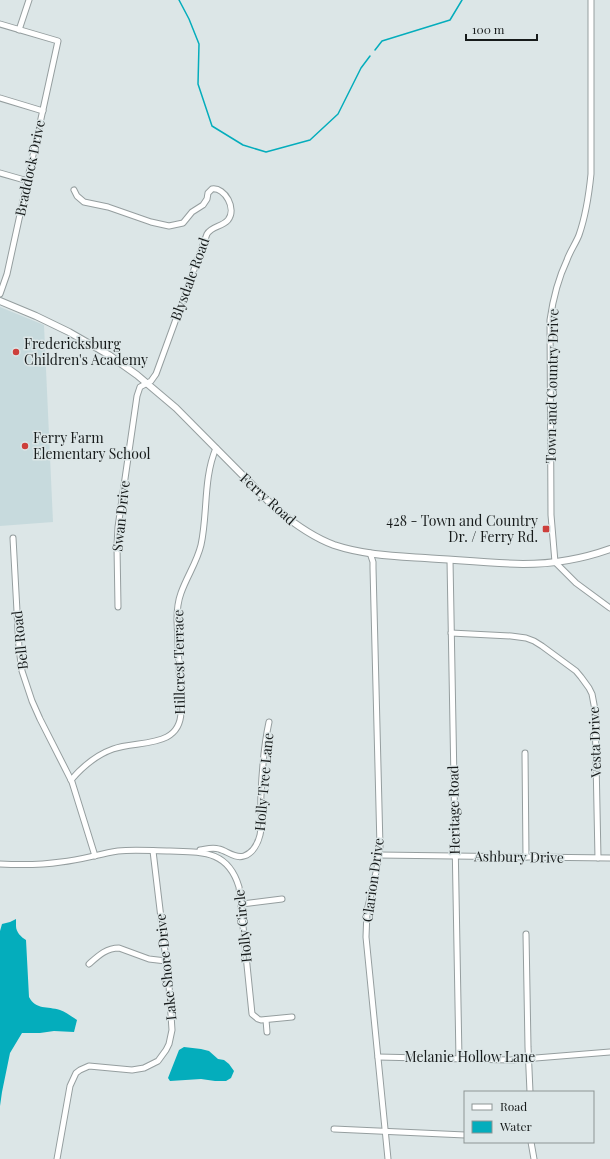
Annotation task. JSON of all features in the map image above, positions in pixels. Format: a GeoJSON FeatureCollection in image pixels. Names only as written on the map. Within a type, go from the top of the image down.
{"type":"FeatureCollection","features":[{"type":"Feature","properties":{"kind":"main road","name":"Ferry Road"},"geometry":{"type":"LineString","coordinates":[[0,301],[36,316],[86,341],[109,355],[176,408],[275,508],[292,522],[308,532],[333,544],[356,551],[370,553],[450,560],[523,564],[555,562],[587,556],[610,549]]}},
{"type":"Feature","properties":{"kind":"street"},"geometry":{"type":"LineString","coordinates":[[0,24],[19,30],[29,0]]}},
{"type":"Feature","properties":{"kind":"street","name":"Town and Country Drive"},"geometry":{"type":"LineString","coordinates":[[555,562],[551,514],[550,320],[553,299],[559,277],[578,236],[589,194],[591,174],[591,0]]}},
{"type":"Feature","properties":{"kind":"street","name":"Braddock Drive"},"geometry":{"type":"LineString","coordinates":[[0,294],[7,274],[58,41],[19,30]]}},
{"type":"Feature","properties":{"kind":"street"},"geometry":{"type":"LineString","coordinates":[[0,98],[43,111]]}},
{"type":"Feature","properties":{"kind":"street"},"geometry":{"type":"LineString","coordinates":[[0,173],[28,181]]}},
{"type":"Feature","properties":{"kind":"street","name":"Blysdale Road"},"geometry":{"type":"LineString","coordinates":[[74,190],[77,196],[84,202],[108,207],[151,222],[169,226],[183,223],[192,212],[204,204],[208,193],[212,189],[223,192],[229,201],[231,210],[229,218],[224,223],[212,228],[207,234],[156,374],[146,383]]}},
{"type":"Feature","properties":{"kind":"street","name":"Swan Drive"},"geometry":{"type":"LineString","coordinates":[[118,607],[116,546],[118,527],[137,396],[140,387],[146,383]]}},
{"type":"Feature","properties":{"kind":"street","name":"Hillcrest Terrace"},"geometry":{"type":"LineString","coordinates":[[71,780],[85,766],[106,752],[121,746],[163,739],[175,730],[180,721],[181,712],[177,608],[181,593],[201,544],[208,474],[210,463],[216,448]]}},
{"type":"Feature","properties":{"kind":"street","name":"Bell Road"},"geometry":{"type":"LineString","coordinates":[[12,538],[19,648],[22,671],[36,708],[71,780]]}},
{"type":"Feature","properties":{"kind":"street","name":"Clarion Drive"},"geometry":{"type":"LineString","coordinates":[[370,553],[373,562],[380,847],[377,868],[367,911],[366,937],[388,1159]]}},
{"type":"Feature","properties":{"kind":"street","name":"Heritage Road"},"geometry":{"type":"LineString","coordinates":[[450,560],[450,633],[459,1059]]}},
{"type":"Feature","properties":{"kind":"street"},"geometry":{"type":"LineString","coordinates":[[555,562],[576,583],[610,608]]}},
{"type":"Feature","properties":{"kind":"street","name":"Vesta Drive"},"geometry":{"type":"LineString","coordinates":[[450,633],[526,638],[542,646],[576,671],[585,682],[592,694],[595,710],[598,858]]}},
{"type":"Feature","properties":{"kind":"street","name":"Holly Tree Lane"},"geometry":{"type":"LineString","coordinates":[[196,852],[214,848],[234,856],[242,857],[250,853],[257,844],[261,828],[260,793],[265,740],[269,722]]}},
{"type":"Feature","properties":{"kind":"street"},"geometry":{"type":"LineString","coordinates":[[525,753],[526,857]]}},
{"type":"Feature","properties":{"kind":"street"},"geometry":{"type":"LineString","coordinates":[[71,780],[95,856]]}},
{"type":"Feature","properties":{"kind":"street"},"geometry":{"type":"LineString","coordinates":[[0,864],[40,864],[78,860],[130,850],[154,851]]}},
{"type":"Feature","properties":{"kind":"street","name":"Holly Circle"},"geometry":{"type":"LineString","coordinates":[[154,851],[207,853],[225,863],[230,868],[237,880],[242,904],[251,1011],[254,1017],[258,1020],[266,1020]]}},
{"type":"Feature","properties":{"kind":"street","name":"Lake Shore Drive"},"geometry":{"type":"LineString","coordinates":[[57,1159],[70,1086],[76,1073],[89,1066],[132,1070],[144,1068],[158,1060],[169,1044],[172,1030],[154,851]]}},
{"type":"Feature","properties":{"kind":"street","name":"Ashbury Drive"},"geometry":{"type":"LineString","coordinates":[[379,855],[610,858]]}},
{"type":"Feature","properties":{"kind":"street"},"geometry":{"type":"LineString","coordinates":[[242,904],[282,899]]}},
{"type":"Feature","properties":{"kind":"street"},"geometry":{"type":"LineString","coordinates":[[526,934],[530,1091]]}},
{"type":"Feature","properties":{"kind":"street"},"geometry":{"type":"LineString","coordinates":[[89,964],[105,951],[114,948],[149,958],[166,961]]}},
{"type":"Feature","properties":{"kind":"street"},"geometry":{"type":"LineString","coordinates":[[267,1032],[266,1020],[292,1017]]}},
{"type":"Feature","properties":{"kind":"street","name":"Melanie Hollow Lane"},"geometry":{"type":"LineString","coordinates":[[378,1057],[490,1060],[529,1059],[610,1052]]}},
{"type":"Feature","properties":{"kind":"street"},"geometry":{"type":"LineString","coordinates":[[334,1129],[464,1135]]}},
{"type":"Feature","properties":{"kind":"street"},"geometry":{"type":"LineString","coordinates":[[531,1143],[534,1159]]}},
{"type":"Feature","properties":{"kind":"shaded area","name":"Ferry Farm Elementary School"},"geometry":{"type":"Polygon","coordinates":[[[0,307],[44,325],[53,522],[0,526],[0,307]]]}},
{"type":"Feature","properties":{"kind":"water"},"geometry":{"type":"Polygon","coordinates":[[[16,919],[17,930],[26,940],[29,997],[38,1006],[60,1010],[77,1020],[74,1032],[54,1031],[22,1033],[10,1053],[0,1106],[0,931],[2,924],[16,919]]]}},
{"type":"Feature","properties":{"kind":"water"},"geometry":{"type":"Polygon","coordinates":[[[184,1047],[209,1051],[218,1059],[224,1060],[234,1071],[231,1078],[226,1081],[201,1079],[170,1081],[168,1078],[179,1050],[184,1047]]]}},
{"type":"Feature","properties":{"kind":"waterway"},"geometry":{"type":"LineString","coordinates":[[179,0],[189,19],[199,44],[198,84],[212,126],[243,145],[266,152],[310,140],[338,114],[361,68],[370,56]]}},
{"type":"Feature","properties":{"kind":"waterway"},"geometry":{"type":"LineString","coordinates":[[375,50],[382,41],[450,20],[462,0]]}},
{"type":"Feature","properties":{"kind":"place","name":"Fredericksburg Children's Academy"},"geometry":{"type":"Point","coordinates":[16,352]}},
{"type":"Feature","properties":{"kind":"place","name":"Ferry Farm Elementary School"},"geometry":{"type":"Point","coordinates":[25,446]}},
{"type":"Feature","properties":{"kind":"place","name":"428 - Town and Country Dr. / Ferry Rd."},"geometry":{"type":"Point","coordinates":[546,529]}}]}
